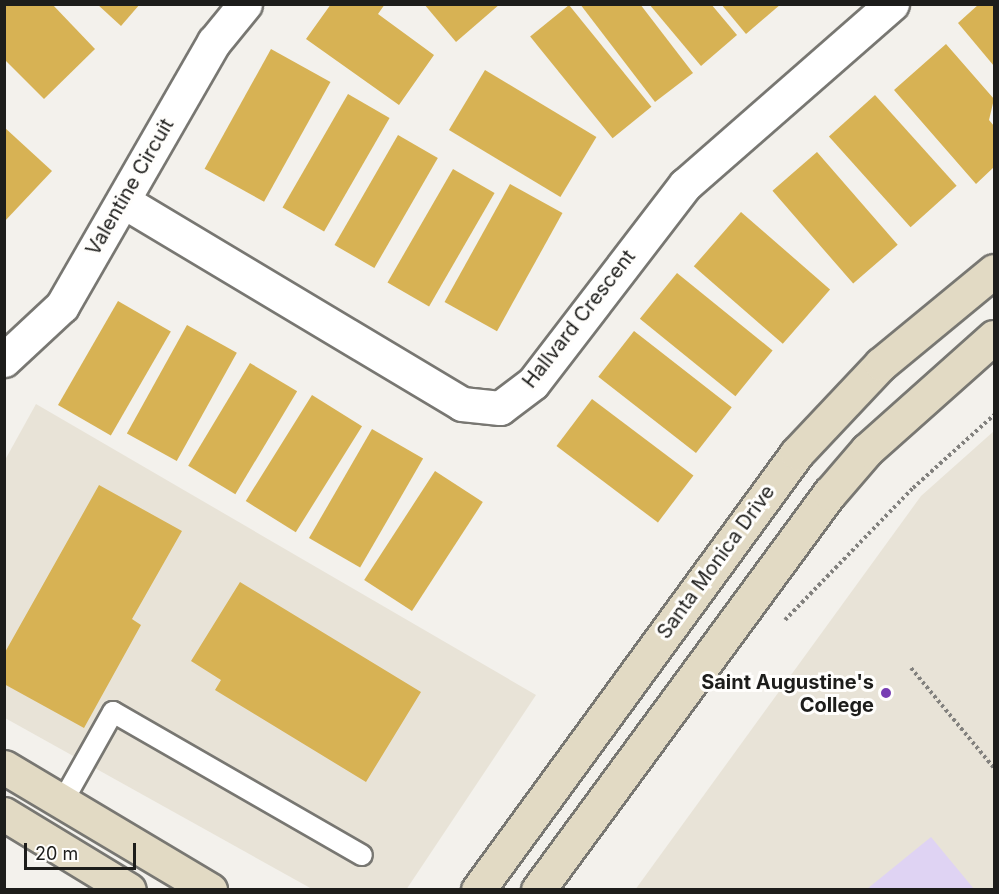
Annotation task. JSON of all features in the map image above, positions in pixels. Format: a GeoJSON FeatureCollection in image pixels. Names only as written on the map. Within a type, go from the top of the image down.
{"type":"FeatureCollection","features":[{"type":"Feature","properties":{"kind":"street","name":"Valentine Circuit"},"geometry":{"type":"LineString","coordinates":[[4,360],[62,306],[214,42],[245,4]]}},
{"type":"Feature","properties":{"kind":"street","name":"Hallvard Crescent"},"geometry":{"type":"LineString","coordinates":[[123,201],[462,404],[500,408],[533,383],[685,185],[892,4]]}},
{"type":"Feature","properties":{"kind":"street","name":"Santa Monica Drive"},"geometry":{"type":"LineString","coordinates":[[478,890],[797,453],[880,364],[994,272]]}},
{"type":"Feature","properties":{"kind":"street"},"geometry":{"type":"LineString","coordinates":[[538,890],[830,493],[867,450],[994,337]]}},
{"type":"Feature","properties":{"kind":"street"},"geometry":{"type":"LineString","coordinates":[[4,767],[210,890]]}},
{"type":"Feature","properties":{"kind":"street"},"geometry":{"type":"LineString","coordinates":[[4,814],[129,890]]}},
{"type":"Feature","properties":{"kind":"lane"},"geometry":{"type":"LineString","coordinates":[[63,801],[113,712],[362,855]]}},
{"type":"Feature","properties":{"kind":"path"},"geometry":{"type":"LineString","coordinates":[[782,623],[912,488],[994,416]]}},
{"type":"Feature","properties":{"kind":"path"},"geometry":{"type":"LineString","coordinates":[[911,668],[994,768]]}},
{"type":"Feature","properties":{"kind":"shaded area"},"geometry":{"type":"Polygon","coordinates":[[[36,404],[536,695],[406,890],[312,889],[5,718],[5,460],[36,404]]]}},
{"type":"Feature","properties":{"kind":"shaded area","name":"Saint Augustine's College"},"geometry":{"type":"Polygon","coordinates":[[[994,431],[994,889],[635,890],[921,496],[994,431]]]}},
{"type":"Feature","properties":{"kind":"shaded area"},"geometry":{"type":"Polygon","coordinates":[[[931,837],[974,889],[867,889],[931,837]]]}},
{"type":"Feature","properties":{"kind":"building"},"geometry":{"type":"Polygon","coordinates":[[[4,4],[52,4],[95,49],[44,99],[4,59],[4,4]]]}},
{"type":"Feature","properties":{"kind":"building"},"geometry":{"type":"Polygon","coordinates":[[[97,4],[140,4],[121,26],[97,4]]]}},
{"type":"Feature","properties":{"kind":"building"},"geometry":{"type":"Polygon","coordinates":[[[331,4],[385,4],[378,14],[434,55],[399,105],[306,39],[331,4]]]}},
{"type":"Feature","properties":{"kind":"building"},"geometry":{"type":"Polygon","coordinates":[[[424,4],[500,4],[456,42],[424,4]]]}},
{"type":"Feature","properties":{"kind":"building"},"geometry":{"type":"Polygon","coordinates":[[[580,4],[640,4],[693,73],[655,102],[580,4]]]}},
{"type":"Feature","properties":{"kind":"building"},"geometry":{"type":"Polygon","coordinates":[[[649,4],[711,4],[737,35],[701,66],[649,4]]]}},
{"type":"Feature","properties":{"kind":"building"},"geometry":{"type":"Polygon","coordinates":[[[721,4],[781,4],[746,34],[721,4]]]}},
{"type":"Feature","properties":{"kind":"building"},"geometry":{"type":"Polygon","coordinates":[[[979,4],[994,4],[994,66],[958,23],[979,4]]]}},
{"type":"Feature","properties":{"kind":"building"},"geometry":{"type":"Polygon","coordinates":[[[569,5],[651,107],[613,138],[530,36],[569,5]]]}},
{"type":"Feature","properties":{"kind":"building"},"geometry":{"type":"Polygon","coordinates":[[[946,44],[994,99],[989,120],[994,126],[994,167],[976,184],[894,90],[946,44]]]}},
{"type":"Feature","properties":{"kind":"building"},"geometry":{"type":"Polygon","coordinates":[[[271,49],[330,82],[264,202],[205,169],[271,49]]]}},
{"type":"Feature","properties":{"kind":"building"},"geometry":{"type":"Polygon","coordinates":[[[485,70],[596,137],[560,197],[449,130],[485,70]]]}},
{"type":"Feature","properties":{"kind":"building"},"geometry":{"type":"Polygon","coordinates":[[[348,94],[390,118],[324,231],[282,207],[348,94]]]}},
{"type":"Feature","properties":{"kind":"building"},"geometry":{"type":"Polygon","coordinates":[[[875,95],[957,186],[911,227],[829,136],[875,95]]]}},
{"type":"Feature","properties":{"kind":"building"},"geometry":{"type":"Polygon","coordinates":[[[4,127],[52,171],[4,222],[4,127]]]}},
{"type":"Feature","properties":{"kind":"building"},"geometry":{"type":"Polygon","coordinates":[[[398,135],[438,158],[374,268],[334,245],[398,135]]]}},
{"type":"Feature","properties":{"kind":"building"},"geometry":{"type":"Polygon","coordinates":[[[817,152],[898,245],[853,284],[772,191],[817,152]]]}},
{"type":"Feature","properties":{"kind":"building"},"geometry":{"type":"Polygon","coordinates":[[[453,169],[495,193],[429,306],[388,282],[453,169]]]}},
{"type":"Feature","properties":{"kind":"building"},"geometry":{"type":"Polygon","coordinates":[[[510,184],[562,213],[497,331],[445,302],[510,184]]]}},
{"type":"Feature","properties":{"kind":"building"},"geometry":{"type":"Polygon","coordinates":[[[741,212],[830,289],[783,344],[694,266],[741,212]]]}},
{"type":"Feature","properties":{"kind":"building"},"geometry":{"type":"Polygon","coordinates":[[[677,273],[773,350],[735,396],[640,319],[677,273]]]}},
{"type":"Feature","properties":{"kind":"building"},"geometry":{"type":"Polygon","coordinates":[[[118,301],[171,332],[111,435],[58,405],[118,301]]]}},
{"type":"Feature","properties":{"kind":"building"},"geometry":{"type":"Polygon","coordinates":[[[187,325],[237,353],[177,461],[127,433],[187,325]]]}},
{"type":"Feature","properties":{"kind":"building"},"geometry":{"type":"Polygon","coordinates":[[[634,331],[732,407],[696,453],[598,377],[634,331]]]}},
{"type":"Feature","properties":{"kind":"building"},"geometry":{"type":"Polygon","coordinates":[[[250,363],[297,391],[235,494],[188,466],[250,363]]]}},
{"type":"Feature","properties":{"kind":"building"},"geometry":{"type":"Polygon","coordinates":[[[312,395],[362,426],[296,532],[246,501],[312,395]]]}},
{"type":"Feature","properties":{"kind":"building"},"geometry":{"type":"Polygon","coordinates":[[[592,399],[693,475],[658,523],[556,446],[592,399]]]}},
{"type":"Feature","properties":{"kind":"building"},"geometry":{"type":"Polygon","coordinates":[[[372,429],[423,458],[360,568],[309,538],[372,429]]]}},
{"type":"Feature","properties":{"kind":"building"},"geometry":{"type":"Polygon","coordinates":[[[435,471],[483,502],[412,611],[364,580],[435,471]]]}},
{"type":"Feature","properties":{"kind":"building"},"geometry":{"type":"Polygon","coordinates":[[[99,485],[182,531],[132,619],[141,625],[84,728],[4,684],[4,654],[99,485]]]}},
{"type":"Feature","properties":{"kind":"building"},"geometry":{"type":"Polygon","coordinates":[[[240,582],[421,692],[366,782],[215,690],[221,680],[191,661],[240,582]]]}},
{"type":"Feature","properties":{"kind":"place","name":"Saint Augustine's College"},"geometry":{"type":"Point","coordinates":[886,693]}}]}
